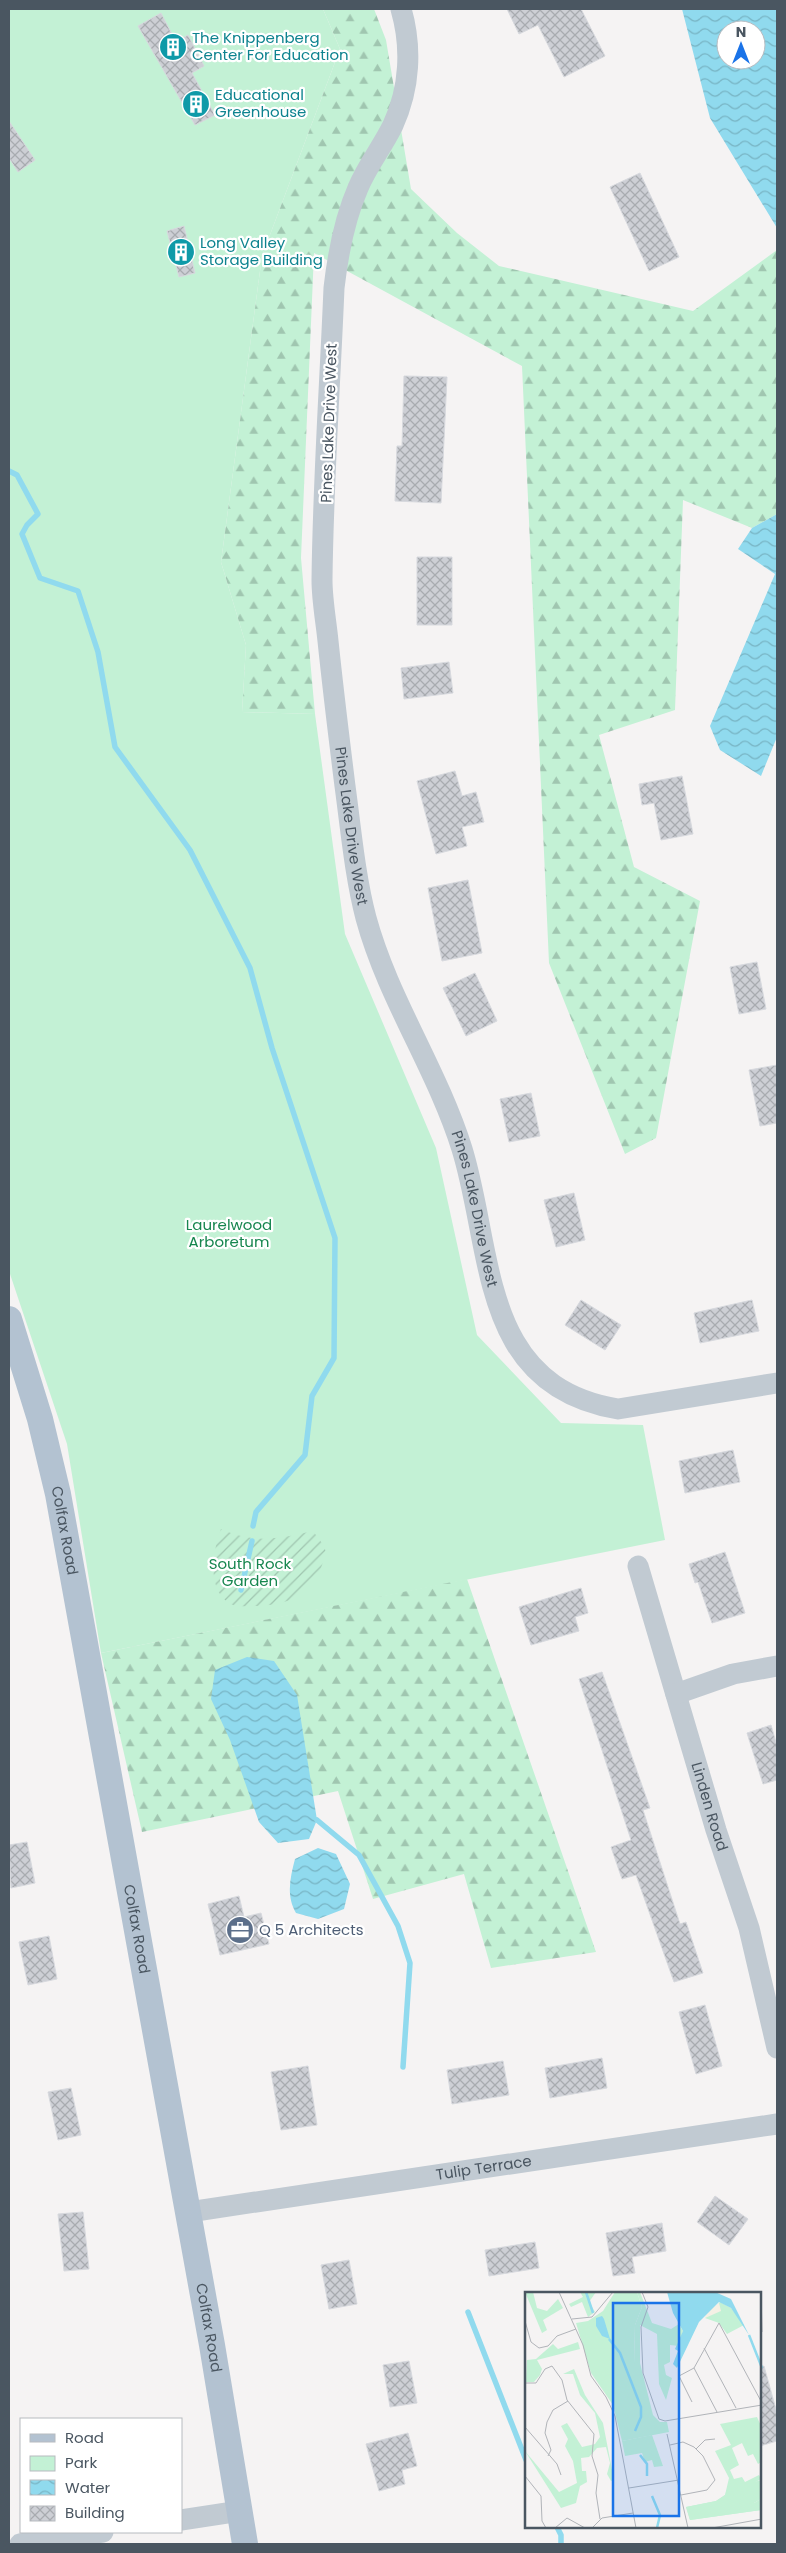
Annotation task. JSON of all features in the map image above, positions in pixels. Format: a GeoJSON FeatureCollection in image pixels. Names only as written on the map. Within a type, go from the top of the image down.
{"type":"FeatureCollection","features":[{"type":"Feature","properties":{"kind":"main road","name":"Colfax Road"},"geometry":{"type":"LineString","coordinates":[[9,1319],[40,1419],[58,1494],[189,2212],[245,2544]]}},
{"type":"Feature","properties":{"kind":"street","name":"Pines Lake Drive West"},"geometry":{"type":"LineString","coordinates":[[401,9],[408,49],[407,75],[402,101],[393,125],[358,186],[346,219],[338,253],[334,288],[322,583],[335,710],[365,914],[375,949],[388,982],[451,1118],[462,1151],[490,1286],[500,1314],[514,1340],[530,1363],[550,1382],[571,1396],[594,1405],[618,1409],[777,1383]]}},
{"type":"Feature","properties":{"kind":"street","name":"Linden Road"},"geometry":{"type":"LineString","coordinates":[[638,1566],[716,1830],[749,1928],[769,2004],[777,2048]]}},
{"type":"Feature","properties":{"kind":"street"},"geometry":{"type":"LineString","coordinates":[[676,1694],[733,1674],[777,1666]]}},
{"type":"Feature","properties":{"kind":"street","name":"Tulip Terrace"},"geometry":{"type":"LineString","coordinates":[[189,2212],[777,2124]]}},
{"type":"Feature","properties":{"kind":"street"},"geometry":{"type":"LineString","coordinates":[[182,2520],[240,2511]]}},
{"type":"Feature","properties":{"kind":"street"},"geometry":{"type":"LineString","coordinates":[[20,2544],[95,2533]]}},
{"type":"Feature","properties":{"kind":"green space","name":"Laurelwood Arboretum"},"geometry":{"type":"Polygon","coordinates":[[[9,9],[323,9],[340,49],[262,256],[221,562],[246,645],[242,712],[315,714],[345,934],[436,1148],[477,1335],[561,1423],[643,1425],[665,1540],[101,1653],[67,1444],[9,1271],[9,9]]]}},
{"type":"Feature","properties":{"kind":"green space"},"geometry":{"type":"Polygon","coordinates":[[[323,9],[374,9],[386,40],[411,189],[457,233],[499,266],[693,311],[777,250],[777,514],[752,528],[683,500],[675,710],[599,735],[634,867],[700,901],[656,1138],[625,1154],[549,963],[522,366],[314,253],[301,558],[315,714],[242,712],[246,645],[221,562],[262,256],[340,49],[323,9]]]}},
{"type":"Feature","properties":{"kind":"green space","name":"South Rock Garden"},"geometry":{"type":"Polygon","coordinates":[[[221,1529],[244,1537],[266,1539],[313,1531],[323,1545],[326,1554],[318,1576],[297,1597],[278,1604],[233,1605],[224,1599],[218,1591],[213,1570],[221,1529]]]}},
{"type":"Feature","properties":{"kind":"green space"},"geometry":{"type":"Polygon","coordinates":[[[467,1579],[596,1952],[491,1968],[464,1874],[373,1899],[338,1791],[142,1832],[101,1653],[467,1579]]]}},
{"type":"Feature","properties":{"kind":"water"},"geometry":{"type":"Polygon","coordinates":[[[682,9],[777,9],[777,228],[710,118],[682,9]]]}},
{"type":"Feature","properties":{"kind":"water"},"geometry":{"type":"Polygon","coordinates":[[[777,514],[777,737],[761,776],[720,750],[710,726],[775,574],[738,549],[752,528],[777,514]]]}},
{"type":"Feature","properties":{"kind":"water"},"geometry":{"type":"Polygon","coordinates":[[[247,1657],[274,1661],[297,1695],[317,1820],[309,1839],[278,1843],[259,1822],[230,1740],[211,1699],[215,1670],[247,1657]]]}},
{"type":"Feature","properties":{"kind":"water"},"geometry":{"type":"Polygon","coordinates":[[[318,1848],[336,1854],[350,1884],[344,1909],[318,1919],[296,1913],[291,1900],[290,1887],[295,1859],[318,1848]]]}},
{"type":"Feature","properties":{"kind":"building"},"geometry":{"type":"Polygon","coordinates":[[[507,9],[581,9],[605,56],[564,77],[538,25],[519,34],[507,9]]]}},
{"type":"Feature","properties":{"kind":"building","name":"The Knippenberg Center For Education"},"geometry":{"type":"Polygon","coordinates":[[[161,13],[176,42],[188,35],[204,66],[192,73],[215,115],[195,125],[138,26],[161,13]]]}},
{"type":"Feature","properties":{"kind":"building"},"geometry":{"type":"Polygon","coordinates":[[[9,121],[35,160],[18,172],[9,158],[9,121]]]}},
{"type":"Feature","properties":{"kind":"building"},"geometry":{"type":"Polygon","coordinates":[[[640,173],[679,257],[649,271],[610,187],[640,173]]]}},
{"type":"Feature","properties":{"kind":"building","name":"Long Valley Storage Building"},"geometry":{"type":"Polygon","coordinates":[[[184,226],[195,273],[179,277],[167,231],[184,226]]]}},
{"type":"Feature","properties":{"kind":"building"},"geometry":{"type":"Polygon","coordinates":[[[404,376],[447,377],[441,503],[395,501],[397,446],[402,446],[404,376]]]}},
{"type":"Feature","properties":{"kind":"building"},"geometry":{"type":"Polygon","coordinates":[[[417,557],[452,557],[452,625],[417,625],[417,557]]]}},
{"type":"Feature","properties":{"kind":"building"},"geometry":{"type":"Polygon","coordinates":[[[449,662],[453,693],[404,699],[401,668],[449,662]]]}},
{"type":"Feature","properties":{"kind":"building"},"geometry":{"type":"Polygon","coordinates":[[[455,771],[462,796],[476,792],[484,822],[462,827],[467,846],[436,854],[417,781],[455,771]]]}},
{"type":"Feature","properties":{"kind":"building"},"geometry":{"type":"Polygon","coordinates":[[[682,776],[693,834],[661,840],[654,803],[642,805],[639,784],[682,776]]]}},
{"type":"Feature","properties":{"kind":"building"},"geometry":{"type":"Polygon","coordinates":[[[468,880],[482,953],[442,961],[428,888],[468,880]]]}},
{"type":"Feature","properties":{"kind":"building"},"geometry":{"type":"Polygon","coordinates":[[[757,962],[766,1009],[739,1014],[730,967],[757,962]]]}},
{"type":"Feature","properties":{"kind":"building"},"geometry":{"type":"Polygon","coordinates":[[[475,973],[497,1021],[466,1036],[443,988],[475,973]]]}},
{"type":"Feature","properties":{"kind":"building"},"geometry":{"type":"Polygon","coordinates":[[[777,1065],[777,1123],[760,1126],[749,1070],[777,1065]]]}},
{"type":"Feature","properties":{"kind":"building"},"geometry":{"type":"Polygon","coordinates":[[[531,1093],[540,1136],[509,1142],[500,1099],[531,1093]]]}},
{"type":"Feature","properties":{"kind":"building"},"geometry":{"type":"Polygon","coordinates":[[[574,1193],[585,1240],[556,1247],[544,1200],[574,1193]]]}},
{"type":"Feature","properties":{"kind":"building"},"geometry":{"type":"Polygon","coordinates":[[[581,1300],[621,1325],[605,1350],[565,1325],[581,1300]]]}},
{"type":"Feature","properties":{"kind":"building"},"geometry":{"type":"Polygon","coordinates":[[[752,1300],[759,1331],[700,1343],[694,1313],[752,1300]]]}},
{"type":"Feature","properties":{"kind":"building"},"geometry":{"type":"Polygon","coordinates":[[[733,1450],[740,1482],[685,1493],[679,1461],[733,1450]]]}},
{"type":"Feature","properties":{"kind":"building"},"geometry":{"type":"Polygon","coordinates":[[[725,1552],[745,1613],[712,1623],[698,1582],[695,1583],[689,1564],[725,1552]]]}},
{"type":"Feature","properties":{"kind":"building"},"geometry":{"type":"Polygon","coordinates":[[[581,1588],[588,1613],[575,1617],[579,1631],[531,1645],[519,1607],[581,1588]]]}},
{"type":"Feature","properties":{"kind":"building"},"geometry":{"type":"Polygon","coordinates":[[[602,1672],[650,1808],[643,1810],[680,1924],[686,1922],[703,1973],[674,1982],[636,1875],[622,1879],[611,1847],[631,1840],[579,1679],[602,1672]]]}},
{"type":"Feature","properties":{"kind":"building"},"geometry":{"type":"Polygon","coordinates":[[[771,1725],[777,1746],[777,1780],[763,1784],[747,1733],[771,1725]]]}},
{"type":"Feature","properties":{"kind":"building"},"geometry":{"type":"Polygon","coordinates":[[[27,1842],[35,1883],[11,1888],[9,1845],[27,1842]]]}},
{"type":"Feature","properties":{"kind":"building","name":"Q 5 Architects"},"geometry":{"type":"Polygon","coordinates":[[[239,1896],[244,1917],[261,1913],[269,1944],[220,1955],[208,1904],[239,1896]]]}},
{"type":"Feature","properties":{"kind":"building"},"geometry":{"type":"Polygon","coordinates":[[[49,1936],[57,1979],[28,1985],[19,1942],[49,1936]]]}},
{"type":"Feature","properties":{"kind":"building"},"geometry":{"type":"Polygon","coordinates":[[[705,2005],[722,2066],[696,2074],[679,2012],[705,2005]]]}},
{"type":"Feature","properties":{"kind":"building"},"geometry":{"type":"Polygon","coordinates":[[[602,2058],[607,2088],[550,2098],[545,2068],[602,2058]]]}},
{"type":"Feature","properties":{"kind":"building"},"geometry":{"type":"Polygon","coordinates":[[[503,2061],[509,2095],[452,2104],[447,2070],[503,2061]]]}},
{"type":"Feature","properties":{"kind":"building"},"geometry":{"type":"Polygon","coordinates":[[[308,2066],[317,2125],[281,2130],[271,2072],[308,2066]]]}},
{"type":"Feature","properties":{"kind":"building"},"geometry":{"type":"Polygon","coordinates":[[[71,2088],[81,2135],[58,2140],[48,2092],[71,2088]]]}},
{"type":"Feature","properties":{"kind":"building"},"geometry":{"type":"Polygon","coordinates":[[[715,2196],[748,2219],[729,2245],[697,2222],[715,2196]]]}},
{"type":"Feature","properties":{"kind":"building"},"geometry":{"type":"Polygon","coordinates":[[[83,2212],[89,2269],[64,2271],[58,2214],[83,2212]]]}},
{"type":"Feature","properties":{"kind":"building"},"geometry":{"type":"Polygon","coordinates":[[[662,2223],[666,2251],[632,2257],[635,2273],[613,2276],[606,2233],[662,2223]]]}},
{"type":"Feature","properties":{"kind":"building"},"geometry":{"type":"Polygon","coordinates":[[[535,2242],[539,2268],[489,2276],[485,2250],[535,2242]]]}},
{"type":"Feature","properties":{"kind":"building"},"geometry":{"type":"Polygon","coordinates":[[[349,2260],[357,2304],[329,2309],[321,2265],[349,2260]]]}},
{"type":"Feature","properties":{"kind":"building"},"geometry":{"type":"Polygon","coordinates":[[[409,2361],[417,2403],[390,2407],[383,2365],[409,2361]]]}},
{"type":"Feature","properties":{"kind":"building"},"geometry":{"type":"Polygon","coordinates":[[[764,2366],[777,2413],[777,2441],[761,2446],[761,2367],[764,2366]]]}},
{"type":"Feature","properties":{"kind":"building"},"geometry":{"type":"Polygon","coordinates":[[[408,2433],[417,2466],[402,2470],[405,2484],[379,2491],[366,2444],[408,2433]]]}},
{"type":"Feature","properties":{"kind":"waterway"},"geometry":{"type":"LineString","coordinates":[[9,471],[17,475],[38,514],[27,525],[22,534],[40,578],[78,591],[98,652],[115,747],[190,850],[250,968],[272,1048],[335,1238],[334,1358],[312,1396],[305,1455],[256,1512],[253,1526]]}},
{"type":"Feature","properties":{"kind":"waterway"},"geometry":{"type":"LineString","coordinates":[[241,1590],[252,1541]]}},
{"type":"Feature","properties":{"kind":"waterway"},"geometry":{"type":"LineString","coordinates":[[317,1820],[359,1855],[398,1926],[410,1963],[403,2067]]}},
{"type":"Feature","properties":{"kind":"waterway"},"geometry":{"type":"LineString","coordinates":[[468,2312],[525,2457]]}},
{"type":"Feature","properties":{"kind":"waterway"},"geometry":{"type":"LineString","coordinates":[[558,2528],[561,2535],[561,2544]]}},
{"type":"Feature","properties":{"kind":"place","name":"The Knippenberg Center For Education"},"geometry":{"type":"Point","coordinates":[173,47]}},
{"type":"Feature","properties":{"kind":"place","name":"Educational Greenhouse"},"geometry":{"type":"Point","coordinates":[196,104]}},
{"type":"Feature","properties":{"kind":"place","name":"Long Valley Storage Building"},"geometry":{"type":"Point","coordinates":[181,252]}},
{"type":"Feature","properties":{"kind":"place","name":"Q 5 Architects"},"geometry":{"type":"Point","coordinates":[240,1930]}}]}
